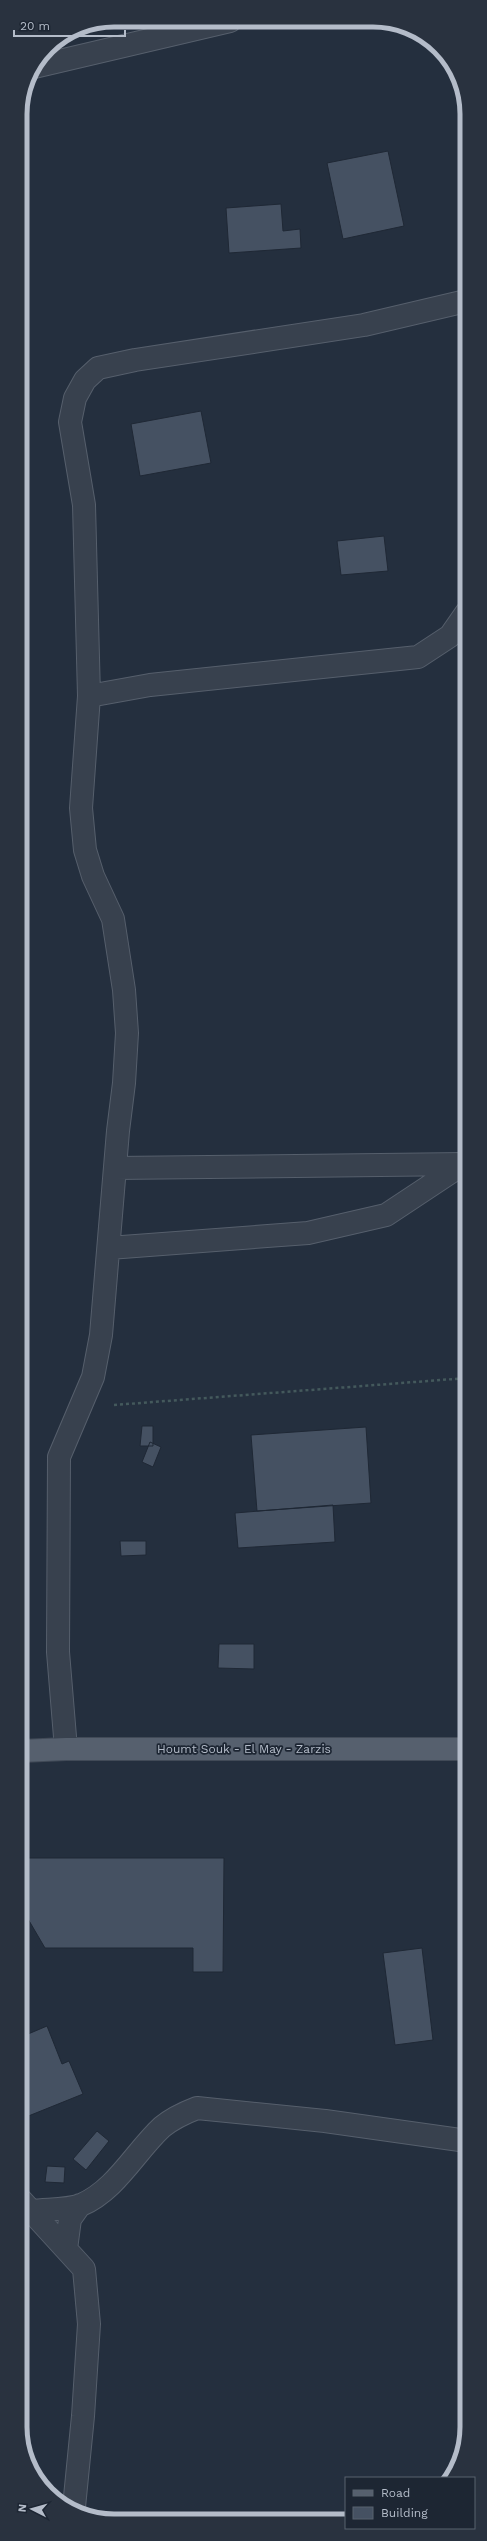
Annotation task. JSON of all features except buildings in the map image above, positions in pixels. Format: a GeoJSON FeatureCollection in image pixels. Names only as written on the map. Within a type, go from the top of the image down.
{"type":"FeatureCollection","features":[{"type":"Feature","properties":{"kind":"main road","name":"Houmt Souk - El May - Zarzis"},"geometry":{"type":"LineString","coordinates":[[27,1751],[66,1749],[460,1749]]}},
{"type":"Feature","properties":{"kind":"street"},"geometry":{"type":"LineString","coordinates":[[42,65],[204,27]]}},
{"type":"Feature","properties":{"kind":"street"},"geometry":{"type":"LineString","coordinates":[[66,1749],[58,1652],[59,1457],[78,1408],[93,1377],[101,1335],[115,1168],[124,1083],[127,1033],[124,990],[113,919],[93,876],[85,850],[81,808],[89,696],[84,505],[70,422],[75,398],[85,380],[98,368],[135,360],[364,325],[460,302]]}},
{"type":"Feature","properties":{"kind":"street"},"geometry":{"type":"LineString","coordinates":[[89,696],[150,686],[418,657],[450,636],[460,622]]}},
{"type":"Feature","properties":{"kind":"street"},"geometry":{"type":"LineString","coordinates":[[115,1168],[460,1164]]}},
{"type":"Feature","properties":{"kind":"street"},"geometry":{"type":"LineString","coordinates":[[109,1248],[308,1233],[386,1215],[460,1167]]}},
{"type":"Feature","properties":{"kind":"street"},"geometry":{"type":"LineString","coordinates":[[66,2249],[70,2219],[80,2205],[95,2196],[121,2174],[162,2127],[180,2114],[197,2108],[325,2120],[460,2140]]}},
{"type":"Feature","properties":{"kind":"street"},"geometry":{"type":"LineString","coordinates":[[27,2205],[80,2205]]}},
{"type":"Feature","properties":{"kind":"street"},"geometry":{"type":"LineString","coordinates":[[27,2206],[84,2269],[89,2324],[83,2416],[74,2505]]}},
{"type":"Feature","properties":{"kind":"path"},"geometry":{"type":"LineString","coordinates":[[78,1408],[460,1378]]}}]}
